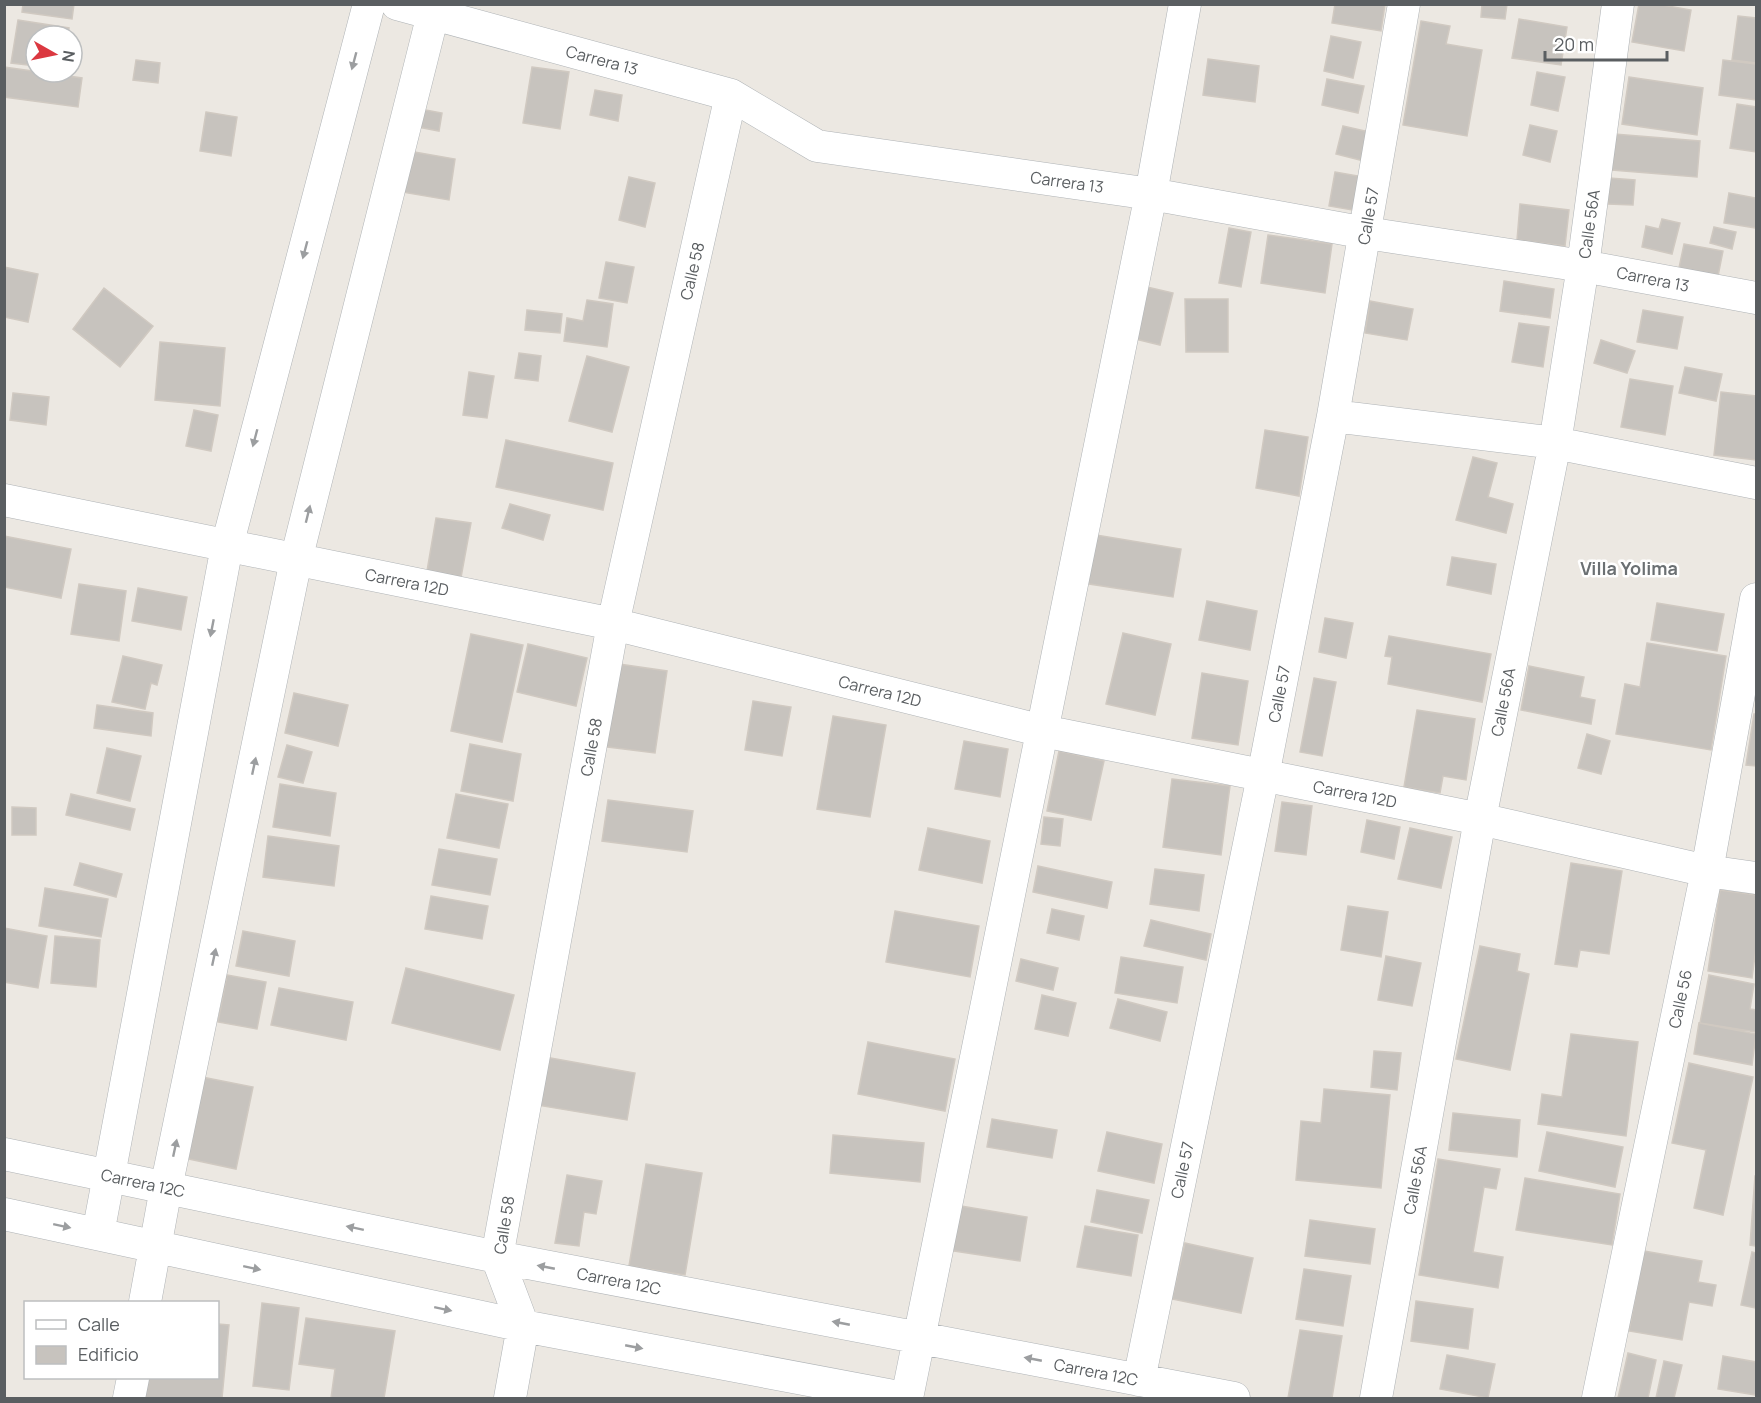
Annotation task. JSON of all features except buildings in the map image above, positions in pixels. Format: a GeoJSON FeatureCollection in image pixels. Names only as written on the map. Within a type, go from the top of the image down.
{"type":"FeatureCollection","features":[{"type":"Feature","properties":{"kind":"street"},"geometry":{"type":"LineString","coordinates":[[98,1234],[227,546],[369,4]]}},
{"type":"Feature","properties":{"kind":"street","name":"Carrera 13"},"geometry":{"type":"LineString","coordinates":[[397,4],[731,95],[817,146],[1151,194],[1366,233],[1583,266],[1756,298]]}},
{"type":"Feature","properties":{"kind":"street"},"geometry":{"type":"LineString","coordinates":[[4,1214],[523,1326],[905,1398],[921,1338],[1151,194],[1185,4]]}},
{"type":"Feature","properties":{"kind":"street","name":"Calle 57"},"geometry":{"type":"LineString","coordinates":[[1139,1380],[1263,776],[1333,416],[1404,4]]}},
{"type":"Feature","properties":{"kind":"street","name":"Calle 56A"},"geometry":{"type":"LineString","coordinates":[[1376,1398],[1480,819],[1555,443],[1583,266],[1618,4]]}},
{"type":"Feature","properties":{"kind":"street"},"geometry":{"type":"LineString","coordinates":[[146,1301],[166,1188],[296,560],[433,14]]}},
{"type":"Feature","properties":{"kind":"street","name":"Calle 58"},"geometry":{"type":"LineString","coordinates":[[523,1326],[497,1257],[613,624],[731,95]]}},
{"type":"Feature","properties":{"kind":"street"},"geometry":{"type":"LineString","coordinates":[[1333,416],[1555,443],[1756,483]]}},
{"type":"Feature","properties":{"kind":"street","name":"Carrera 12D"},"geometry":{"type":"LineString","coordinates":[[4,500],[613,624],[1043,731],[1480,819],[1707,872],[1756,878]]}},
{"type":"Feature","properties":{"kind":"street","name":"Calle 56"},"geometry":{"type":"LineString","coordinates":[[1598,1398],[1707,872],[1756,599]]}},
{"type":"Feature","properties":{"kind":"street","name":"Carrera 12C"},"geometry":{"type":"LineString","coordinates":[[4,1154],[497,1257],[1234,1398]]}},
{"type":"Feature","properties":{"kind":"street"},"geometry":{"type":"LineString","coordinates":[[510,1398],[523,1326]]}},
{"type":"Feature","properties":{"kind":"street"},"geometry":{"type":"LineString","coordinates":[[129,1398],[133,1379]]}},
{"type":"Feature","properties":{"kind":"district","name":"Villa Yolima"},"geometry":{"type":"Point","coordinates":[1629,569]}}]}
